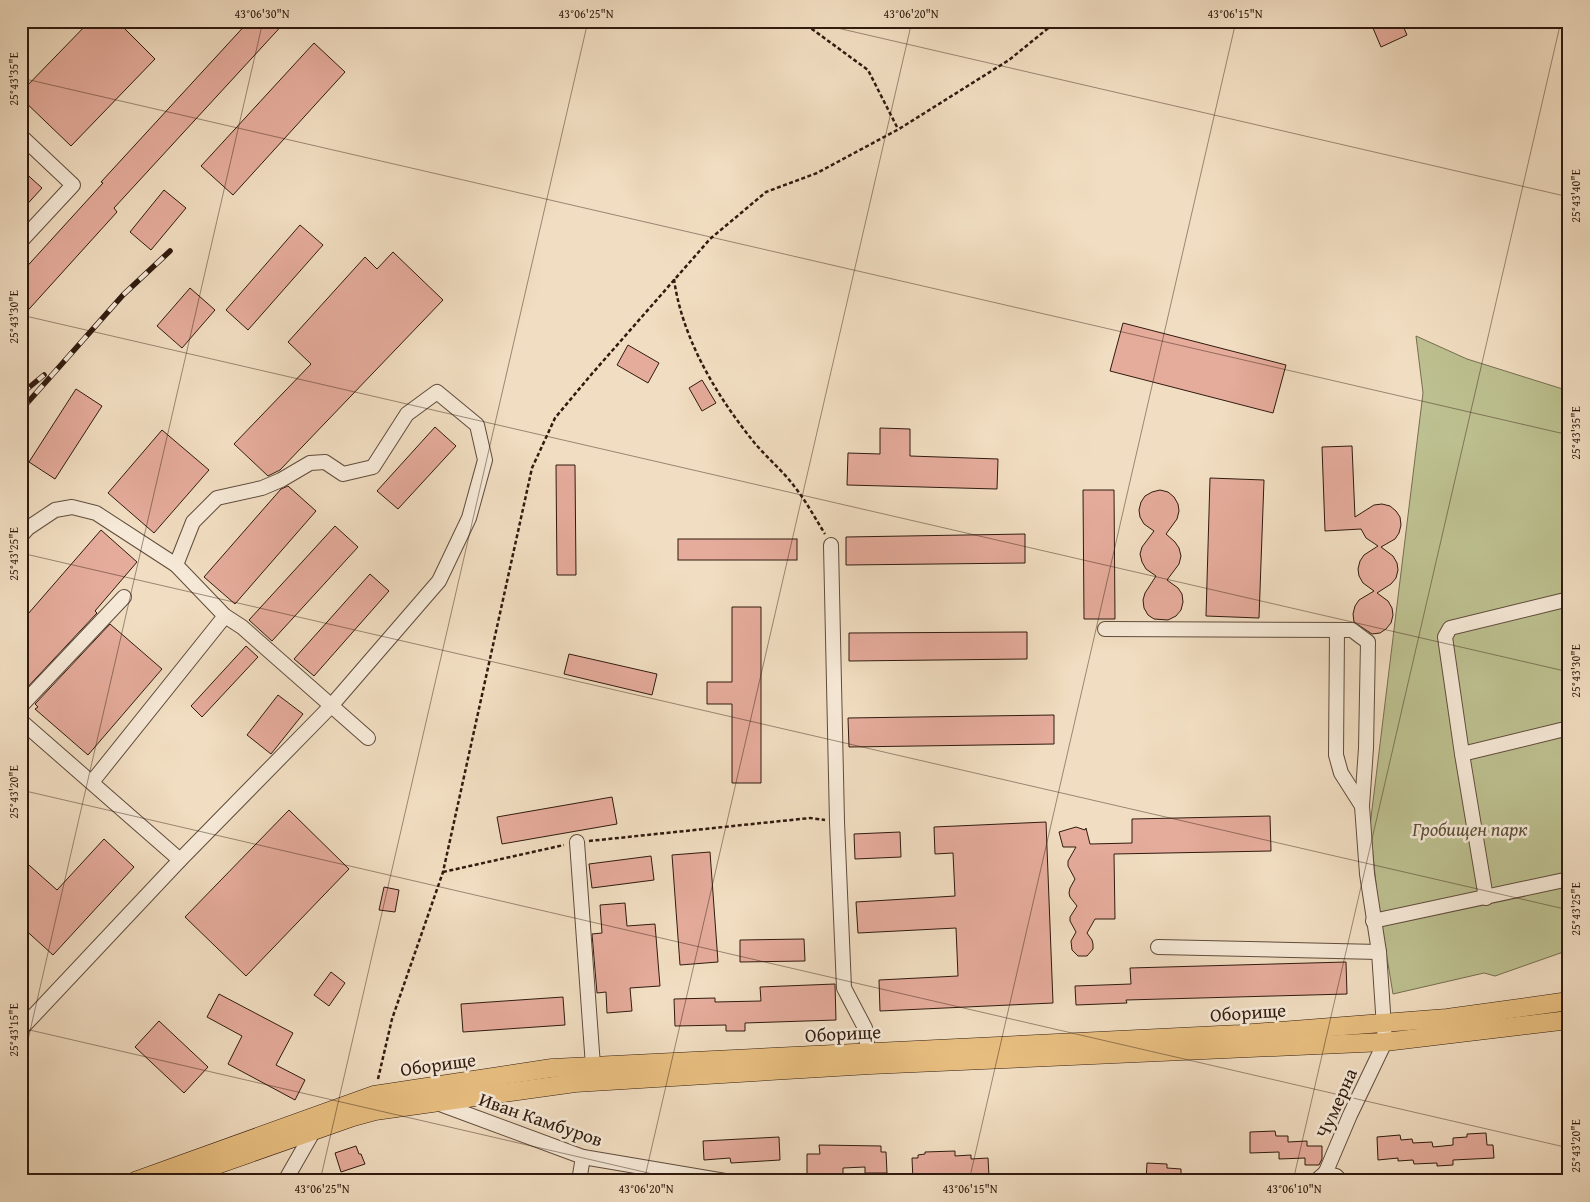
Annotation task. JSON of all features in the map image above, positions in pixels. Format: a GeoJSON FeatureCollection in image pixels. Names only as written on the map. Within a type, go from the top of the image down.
{"type":"FeatureCollection","features":[{"type":"Feature","properties":{"kind":"main road","name":"Оборище"},"geometry":{"type":"LineString","coordinates":[[171,1181],[374,1111],[575,1082],[1447,1018],[1569,1001]]}},
{"type":"Feature","properties":{"kind":"main road","name":"Оборище"},"geometry":{"type":"LineString","coordinates":[[135,1181],[374,1094],[552,1068],[1385,1042],[1569,1020]]}},
{"type":"Feature","properties":{"kind":"street"},"geometry":{"type":"LineString","coordinates":[[21,136],[73,185],[21,241]]}},
{"type":"Feature","properties":{"kind":"street"},"geometry":{"type":"LineString","coordinates":[[21,1029],[180,860],[330,706],[439,581],[469,518],[485,460],[477,425],[437,392],[408,414],[373,467],[343,474],[325,462],[310,463],[281,480],[262,488],[217,498],[192,522],[176,566]]}},
{"type":"Feature","properties":{"kind":"street"},"geometry":{"type":"LineString","coordinates":[[21,536],[28,528],[55,510],[72,508],[96,513],[176,566],[225,616],[242,627],[368,738]]}},
{"type":"Feature","properties":{"kind":"street"},"geometry":{"type":"LineString","coordinates":[[831,545],[837,822],[844,988],[865,1028],[869,1059]]}},
{"type":"Feature","properties":{"kind":"street"},"geometry":{"type":"LineString","coordinates":[[21,706],[124,597]]}},
{"type":"Feature","properties":{"kind":"street"},"geometry":{"type":"LineString","coordinates":[[1486,898],[1445,637],[1450,628],[1569,599]]}},
{"type":"Feature","properties":{"kind":"street"},"geometry":{"type":"LineString","coordinates":[[92,782],[225,616]]}},
{"type":"Feature","properties":{"kind":"street"},"geometry":{"type":"LineString","coordinates":[[1105,629],[1352,630],[1368,642],[1366,748],[1362,806],[1366,874],[1379,952],[1385,1042]]}},
{"type":"Feature","properties":{"kind":"street"},"geometry":{"type":"LineString","coordinates":[[1336,630],[1336,755],[1341,773],[1362,806]]}},
{"type":"Feature","properties":{"kind":"street"},"geometry":{"type":"LineString","coordinates":[[21,721],[180,860]]}},
{"type":"Feature","properties":{"kind":"street"},"geometry":{"type":"LineString","coordinates":[[1462,754],[1569,728]]}},
{"type":"Feature","properties":{"kind":"street"},"geometry":{"type":"LineString","coordinates":[[576,842],[593,1066]]}},
{"type":"Feature","properties":{"kind":"street"},"geometry":{"type":"LineString","coordinates":[[1373,921],[1569,879]]}},
{"type":"Feature","properties":{"kind":"street"},"geometry":{"type":"LineString","coordinates":[[1158,947],[1379,952]]}},
{"type":"Feature","properties":{"kind":"street","name":"Чумерна"},"geometry":{"type":"LineString","coordinates":[[1321,1178],[1385,1042]]}},
{"type":"Feature","properties":{"kind":"street","name":"Иван Камбуров"},"geometry":{"type":"LineString","coordinates":[[436,1102],[583,1157],[724,1181]]}},
{"type":"Feature","properties":{"kind":"street"},"geometry":{"type":"LineString","coordinates":[[285,1181],[313,1132]]}},
{"type":"Feature","properties":{"kind":"street"},"geometry":{"type":"LineString","coordinates":[[579,1181],[583,1157]]}},
{"type":"Feature","properties":{"kind":"street"},"geometry":{"type":"LineString","coordinates":[[1321,1178],[1336,1176],[1341,1181]]}},
{"type":"Feature","properties":{"kind":"path"},"geometry":{"type":"LineString","coordinates":[[801,21],[868,70],[898,129]]}},
{"type":"Feature","properties":{"kind":"path"},"geometry":{"type":"LineString","coordinates":[[374,1094],[392,1020],[443,872],[532,468],[555,418],[710,239],[766,192],[817,173],[898,129],[1009,60],[1057,21]]}},
{"type":"Feature","properties":{"kind":"path"},"geometry":{"type":"LineString","coordinates":[[674,279],[677,303],[694,349],[728,406],[753,441],[795,486],[831,545]]}},
{"type":"Feature","properties":{"kind":"path"},"geometry":{"type":"LineString","coordinates":[[443,872],[576,842],[810,818],[837,822]]}},
{"type":"Feature","properties":{"kind":"green space","name":"Гробищен парк"},"geometry":{"type":"Polygon","coordinates":[[[1416,336],[1467,359],[1569,391],[1569,950],[1495,976],[1484,973],[1393,994],[1378,903],[1370,826],[1423,393],[1416,336]]]}},
{"type":"Feature","properties":{"kind":"building"},"geometry":{"type":"Polygon","coordinates":[[[90,21],[117,21],[155,59],[71,146],[21,98],[21,92],[90,21]]]}},
{"type":"Feature","properties":{"kind":"building"},"geometry":{"type":"Polygon","coordinates":[[[249,21],[286,21],[114,208],[117,212],[21,318],[21,273],[103,183],[101,182],[249,21]]]}},
{"type":"Feature","properties":{"kind":"building"},"geometry":{"type":"Polygon","coordinates":[[[1370,21],[1401,21],[1407,35],[1381,47],[1370,21]]]}},
{"type":"Feature","properties":{"kind":"building"},"geometry":{"type":"Polygon","coordinates":[[[314,43],[345,72],[233,195],[201,166],[314,43]]]}},
{"type":"Feature","properties":{"kind":"building"},"geometry":{"type":"Polygon","coordinates":[[[21,169],[42,188],[21,211],[21,169]]]}},
{"type":"Feature","properties":{"kind":"building"},"geometry":{"type":"Polygon","coordinates":[[[164,190],[186,208],[151,250],[130,232],[164,190]]]}},
{"type":"Feature","properties":{"kind":"building"},"geometry":{"type":"Polygon","coordinates":[[[300,225],[323,245],[248,330],[226,310],[300,225]]]}},
{"type":"Feature","properties":{"kind":"building"},"geometry":{"type":"Polygon","coordinates":[[[393,252],[443,300],[280,470],[268,476],[234,444],[311,364],[288,342],[365,257],[377,269],[393,252]]]}},
{"type":"Feature","properties":{"kind":"building"},"geometry":{"type":"Polygon","coordinates":[[[190,288],[215,310],[182,348],[157,326],[190,288]]]}},
{"type":"Feature","properties":{"kind":"building"},"geometry":{"type":"Polygon","coordinates":[[[1123,323],[1286,365],[1273,413],[1110,371],[1123,323]]]}},
{"type":"Feature","properties":{"kind":"building"},"geometry":{"type":"Polygon","coordinates":[[[628,345],[659,363],[648,383],[617,365],[628,345]]]}},
{"type":"Feature","properties":{"kind":"building"},"geometry":{"type":"Polygon","coordinates":[[[702,380],[716,403],[702,411],[689,388],[702,380]]]}},
{"type":"Feature","properties":{"kind":"building"},"geometry":{"type":"Polygon","coordinates":[[[76,389],[102,406],[55,479],[29,462],[76,389]]]}},
{"type":"Feature","properties":{"kind":"building"},"geometry":{"type":"Polygon","coordinates":[[[435,427],[456,446],[398,509],[377,491],[435,427]]]}},
{"type":"Feature","properties":{"kind":"building"},"geometry":{"type":"Polygon","coordinates":[[[880,428],[910,429],[910,456],[998,459],[997,489],[847,485],[848,453],[880,454],[880,428]]]}},
{"type":"Feature","properties":{"kind":"building"},"geometry":{"type":"Polygon","coordinates":[[[162,430],[209,470],[154,533],[108,493],[162,430]]]}},
{"type":"Feature","properties":{"kind":"building"},"geometry":{"type":"Polygon","coordinates":[[[1352,446],[1355,517],[1374,505],[1382,504],[1390,506],[1400,517],[1399,533],[1395,539],[1381,547],[1393,556],[1398,570],[1396,578],[1391,584],[1377,593],[1388,601],[1393,615],[1391,623],[1380,633],[1372,634],[1354,622],[1353,614],[1359,600],[1374,591],[1363,583],[1358,569],[1364,555],[1378,546],[1366,538],[1361,529],[1325,531],[1322,447],[1352,446]]]}},
{"type":"Feature","properties":{"kind":"building"},"geometry":{"type":"Polygon","coordinates":[[[556,465],[575,465],[576,575],[557,575],[556,465]]]}},
{"type":"Feature","properties":{"kind":"building"},"geometry":{"type":"Polygon","coordinates":[[[1210,478],[1264,480],[1259,618],[1206,616],[1210,478]]]}},
{"type":"Feature","properties":{"kind":"building"},"geometry":{"type":"Polygon","coordinates":[[[288,486],[316,511],[235,604],[204,577],[281,489],[288,486]]]}},
{"type":"Feature","properties":{"kind":"building"},"geometry":{"type":"Polygon","coordinates":[[[1083,490],[1114,490],[1115,619],[1084,619],[1083,490]]]}},
{"type":"Feature","properties":{"kind":"building"},"geometry":{"type":"Polygon","coordinates":[[[1160,490],[1168,492],[1174,497],[1179,511],[1177,519],[1166,534],[1175,542],[1181,556],[1179,564],[1167,580],[1178,588],[1182,594],[1183,602],[1181,610],[1176,616],[1168,620],[1154,619],[1148,615],[1144,608],[1143,600],[1145,593],[1156,576],[1146,569],[1140,554],[1142,547],[1154,531],[1144,524],[1140,517],[1141,502],[1145,496],[1160,490]]]}},
{"type":"Feature","properties":{"kind":"building"},"geometry":{"type":"Polygon","coordinates":[[[335,526],[358,547],[272,641],[249,620],[335,526]]]}},
{"type":"Feature","properties":{"kind":"building"},"geometry":{"type":"Polygon","coordinates":[[[101,530],[137,562],[95,611],[97,613],[22,693],[21,622],[101,530]]]}},
{"type":"Feature","properties":{"kind":"building"},"geometry":{"type":"Polygon","coordinates":[[[1025,534],[1025,563],[846,565],[846,537],[1025,534]]]}},
{"type":"Feature","properties":{"kind":"building"},"geometry":{"type":"Polygon","coordinates":[[[678,539],[797,539],[797,560],[678,560],[678,539]]]}},
{"type":"Feature","properties":{"kind":"building"},"geometry":{"type":"Polygon","coordinates":[[[370,574],[389,591],[314,676],[294,659],[370,574]]]}},
{"type":"Feature","properties":{"kind":"building"},"geometry":{"type":"Polygon","coordinates":[[[732,607],[761,607],[761,783],[732,783],[732,704],[707,704],[707,682],[732,682],[732,607]]]}},
{"type":"Feature","properties":{"kind":"building"},"geometry":{"type":"Polygon","coordinates":[[[110,624],[162,669],[88,755],[35,709],[38,707],[35,704],[110,624]]]}},
{"type":"Feature","properties":{"kind":"building"},"geometry":{"type":"Polygon","coordinates":[[[1027,632],[1027,659],[849,661],[849,633],[1027,632]]]}},
{"type":"Feature","properties":{"kind":"building"},"geometry":{"type":"Polygon","coordinates":[[[246,646],[258,657],[202,717],[191,706],[246,646]]]}},
{"type":"Feature","properties":{"kind":"building"},"geometry":{"type":"Polygon","coordinates":[[[569,654],[657,674],[652,695],[564,674],[569,654]]]}},
{"type":"Feature","properties":{"kind":"building"},"geometry":{"type":"Polygon","coordinates":[[[278,695],[303,714],[271,754],[247,735],[278,695]]]}},
{"type":"Feature","properties":{"kind":"building"},"geometry":{"type":"Polygon","coordinates":[[[1054,715],[1054,744],[849,747],[848,718],[1054,715]]]}},
{"type":"Feature","properties":{"kind":"building"},"geometry":{"type":"Polygon","coordinates":[[[612,797],[617,824],[502,844],[497,817],[612,797]]]}},
{"type":"Feature","properties":{"kind":"building"},"geometry":{"type":"Polygon","coordinates":[[[289,810],[349,869],[246,976],[185,917],[289,810]]]}},
{"type":"Feature","properties":{"kind":"building"},"geometry":{"type":"Polygon","coordinates":[[[1270,816],[1271,851],[1114,854],[1115,919],[1095,919],[1087,933],[1092,940],[1093,949],[1087,956],[1078,956],[1072,950],[1071,941],[1076,932],[1070,917],[1077,906],[1069,893],[1075,879],[1068,866],[1068,861],[1076,847],[1063,847],[1059,832],[1076,827],[1085,830],[1086,828],[1090,844],[1132,843],[1132,819],[1270,816]]]}},
{"type":"Feature","properties":{"kind":"building"},"geometry":{"type":"Polygon","coordinates":[[[1046,822],[1053,1003],[880,1011],[879,980],[958,976],[956,928],[858,933],[856,902],[955,896],[953,853],[935,854],[934,827],[1046,822]]]}},
{"type":"Feature","properties":{"kind":"building"},"geometry":{"type":"Polygon","coordinates":[[[900,832],[901,857],[855,859],[854,834],[900,832]]]}},
{"type":"Feature","properties":{"kind":"building"},"geometry":{"type":"Polygon","coordinates":[[[104,839],[134,867],[53,955],[21,926],[21,858],[57,890],[104,839]]]}},
{"type":"Feature","properties":{"kind":"building"},"geometry":{"type":"Polygon","coordinates":[[[710,852],[718,962],[680,965],[672,855],[710,852]]]}},
{"type":"Feature","properties":{"kind":"building"},"geometry":{"type":"Polygon","coordinates":[[[651,856],[654,880],[592,888],[589,864],[651,856]]]}},
{"type":"Feature","properties":{"kind":"building"},"geometry":{"type":"Polygon","coordinates":[[[384,887],[399,890],[395,912],[379,910],[384,887]]]}},
{"type":"Feature","properties":{"kind":"building"},"geometry":{"type":"Polygon","coordinates":[[[625,903],[627,926],[655,924],[660,986],[630,988],[632,1011],[607,1013],[606,992],[597,993],[592,934],[602,933],[600,905],[625,903]]]}},
{"type":"Feature","properties":{"kind":"building"},"geometry":{"type":"Polygon","coordinates":[[[804,939],[805,961],[740,962],[740,940],[804,939]]]}},
{"type":"Feature","properties":{"kind":"building"},"geometry":{"type":"Polygon","coordinates":[[[1346,962],[1347,994],[1126,1000],[1127,1003],[1076,1005],[1075,986],[1131,984],[1130,968],[1346,962]]]}},
{"type":"Feature","properties":{"kind":"building"},"geometry":{"type":"Polygon","coordinates":[[[331,972],[345,983],[329,1006],[314,995],[331,972]]]}},
{"type":"Feature","properties":{"kind":"building"},"geometry":{"type":"Polygon","coordinates":[[[835,984],[836,1020],[745,1023],[745,1031],[726,1031],[726,1025],[675,1026],[674,999],[715,998],[715,1002],[761,1001],[760,987],[835,984]]]}},
{"type":"Feature","properties":{"kind":"building"},"geometry":{"type":"Polygon","coordinates":[[[219,994],[293,1033],[276,1065],[305,1080],[295,1100],[228,1064],[242,1036],[207,1017],[219,994]]]}},
{"type":"Feature","properties":{"kind":"building"},"geometry":{"type":"Polygon","coordinates":[[[563,997],[565,1025],[463,1032],[461,1004],[563,997]]]}},
{"type":"Feature","properties":{"kind":"building"},"geometry":{"type":"Polygon","coordinates":[[[159,1021],[208,1067],[184,1093],[135,1047],[159,1021]]]}},
{"type":"Feature","properties":{"kind":"building"},"geometry":{"type":"Polygon","coordinates":[[[1275,1131],[1276,1136],[1288,1136],[1288,1142],[1307,1141],[1307,1146],[1322,1146],[1322,1159],[1319,1165],[1305,1165],[1305,1158],[1279,1159],[1279,1152],[1250,1153],[1250,1132],[1275,1131]]]}},
{"type":"Feature","properties":{"kind":"building"},"geometry":{"type":"Polygon","coordinates":[[[1486,1133],[1487,1145],[1493,1145],[1494,1158],[1453,1160],[1453,1165],[1437,1166],[1437,1163],[1414,1164],[1413,1160],[1398,1161],[1398,1158],[1378,1160],[1377,1137],[1400,1135],[1401,1140],[1412,1139],[1413,1143],[1432,1142],[1433,1147],[1453,1145],[1453,1138],[1467,1137],[1467,1134],[1486,1133]]]}},
{"type":"Feature","properties":{"kind":"building"},"geometry":{"type":"Polygon","coordinates":[[[779,1137],[780,1160],[731,1163],[730,1158],[704,1160],[703,1141],[779,1137]]]}},
{"type":"Feature","properties":{"kind":"building"},"geometry":{"type":"Polygon","coordinates":[[[819,1145],[881,1146],[881,1152],[886,1152],[887,1173],[865,1173],[865,1167],[843,1168],[843,1175],[826,1176],[826,1179],[807,1180],[807,1154],[820,1154],[819,1145]]]}},
{"type":"Feature","properties":{"kind":"building"},"geometry":{"type":"Polygon","coordinates":[[[356,1146],[365,1164],[341,1172],[335,1153],[356,1146]]]}},
{"type":"Feature","properties":{"kind":"building"},"geometry":{"type":"Polygon","coordinates":[[[955,1151],[955,1156],[971,1155],[971,1159],[988,1158],[989,1176],[942,1175],[942,1180],[913,1181],[912,1158],[918,1158],[918,1155],[925,1154],[925,1152],[955,1151]]]}},
{"type":"Feature","properties":{"kind":"building"},"geometry":{"type":"Polygon","coordinates":[[[1147,1163],[1167,1164],[1167,1168],[1181,1169],[1181,1181],[1146,1181],[1147,1163]]]}},
{"type":"Feature","properties":{"kind":"railway"},"geometry":{"type":"LineString","coordinates":[[21,410],[123,295],[170,251]]}},
{"type":"Feature","properties":{"kind":"railway"},"geometry":{"type":"LineString","coordinates":[[21,394],[44,375]]}},
{"type":"Feature","properties":{"kind":"railway"},"geometry":{"type":"LineString","coordinates":[[21,422],[24,419]]}}]}
